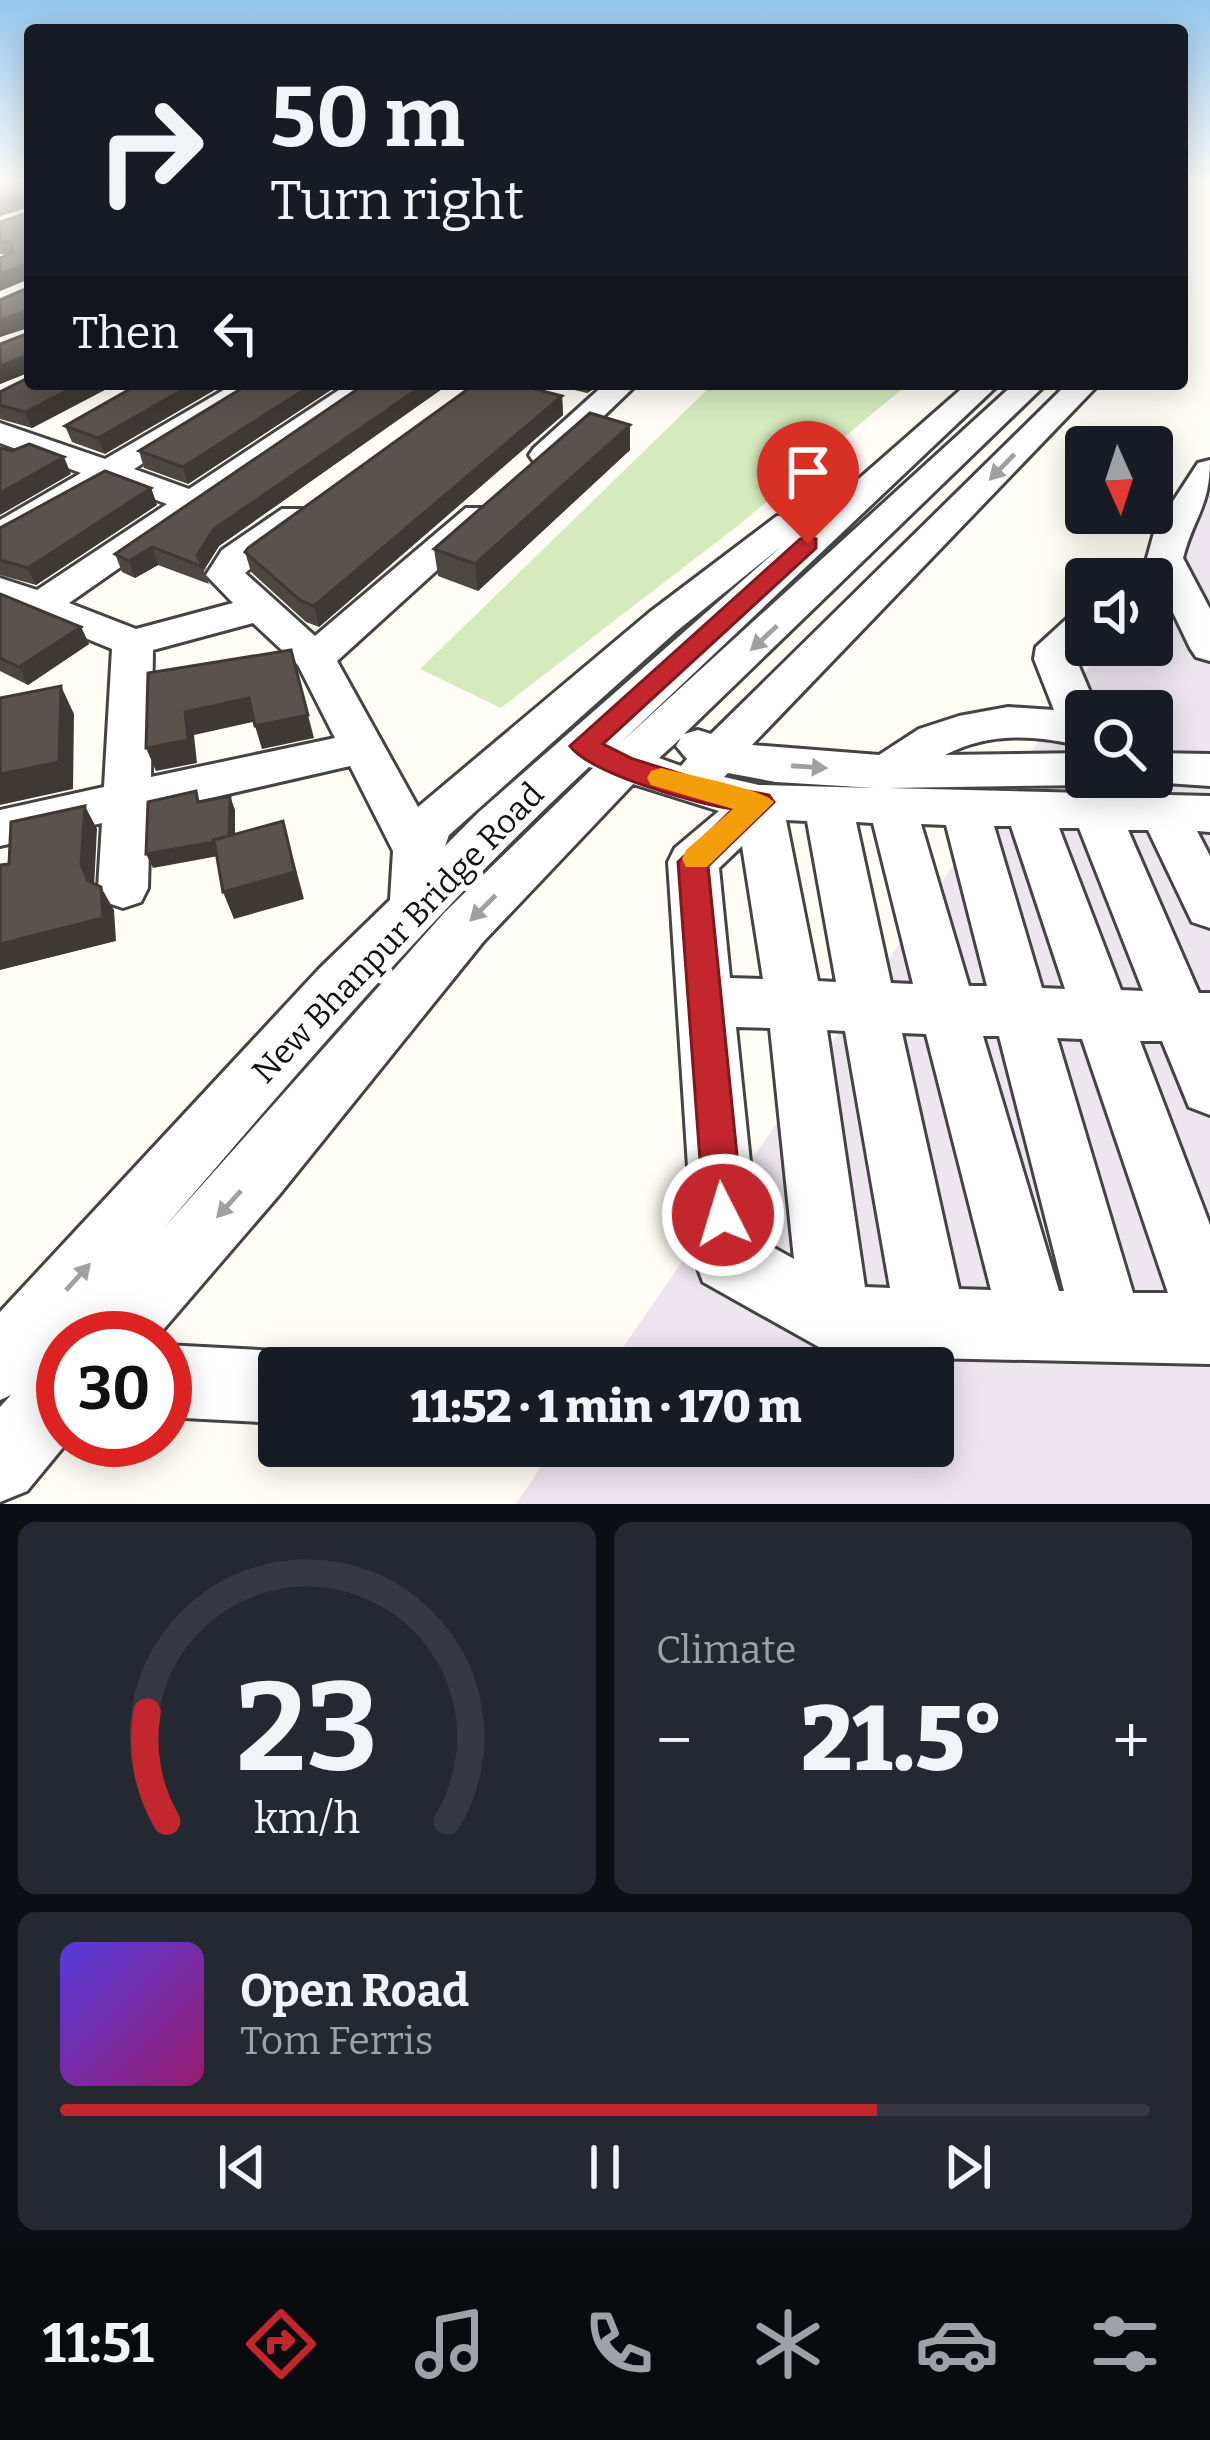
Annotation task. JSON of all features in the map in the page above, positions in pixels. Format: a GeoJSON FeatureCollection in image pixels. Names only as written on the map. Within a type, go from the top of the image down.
{"type":"FeatureCollection","features":[{"type":"Feature","properties":{"kind":"street"},"geometry":{"type":"LineString","coordinates":[[0,536],[245,390]]}},
{"type":"Feature","properties":{"kind":"street"},"geometry":{"type":"LineString","coordinates":[[39,606],[359,390]]}},
{"type":"Feature","properties":{"kind":"street"},"geometry":{"type":"LineString","coordinates":[[315,658],[616,390]]}},
{"type":"Feature","properties":{"kind":"street"},"geometry":{"type":"LineString","coordinates":[[947,390],[623,711],[702,771],[759,802],[828,804],[891,787],[1065,764]]}},
{"type":"Feature","properties":{"kind":"street","name":"New Bhanpur Bridge Road"},"geometry":{"type":"LineString","coordinates":[[0,1364],[338,986],[496,825],[977,390]]}},
{"type":"Feature","properties":{"kind":"street","name":"New Bhanpur Bridge Road"},"geometry":{"type":"LineString","coordinates":[[623,711],[1024,390]]}},
{"type":"Feature","properties":{"kind":"street"},"geometry":{"type":"LineString","coordinates":[[702,771],[1078,390]]}},
{"type":"Feature","properties":{"kind":"street"},"geometry":{"type":"LineString","coordinates":[[557,400],[597,410]]}},
{"type":"Feature","properties":{"kind":"street"},"geometry":{"type":"LineString","coordinates":[[0,463],[71,424]]}},
{"type":"Feature","properties":{"kind":"street"},"geometry":{"type":"LineString","coordinates":[[0,433],[190,501]]}},
{"type":"Feature","properties":{"kind":"street"},"geometry":{"type":"LineString","coordinates":[[1158,558],[1208,473]]}},
{"type":"Feature","properties":{"kind":"street"},"geometry":{"type":"LineString","coordinates":[[328,491],[236,558],[225,575],[315,658],[418,851]]}},
{"type":"Feature","properties":{"kind":"street"},"geometry":{"type":"LineString","coordinates":[[0,590],[133,643],[258,609]]}},
{"type":"Feature","properties":{"kind":"street"},"geometry":{"type":"LineString","coordinates":[[1173,596],[1210,648]]}},
{"type":"Feature","properties":{"kind":"street"},"geometry":{"type":"LineString","coordinates":[[1065,640],[1056,647],[1055,659],[1065,690]]}},
{"type":"Feature","properties":{"kind":"street"},"geometry":{"type":"LineString","coordinates":[[123,888],[133,643]]}},
{"type":"Feature","properties":{"kind":"street"},"geometry":{"type":"LineString","coordinates":[[415,907],[418,851],[429,825],[584,746],[702,771],[819,768],[965,808],[1029,809],[1065,780]]}},
{"type":"Feature","properties":{"kind":"street","name":"New Bhanpur Bridge Road"},"geometry":{"type":"LineString","coordinates":[[133,1311],[464,927],[584,746]]}},
{"type":"Feature","properties":{"kind":"street"},"geometry":{"type":"LineString","coordinates":[[0,827],[360,748]]}},
{"type":"Feature","properties":{"kind":"street"},"geometry":{"type":"LineString","coordinates":[[1177,782],[1210,908]]}},
{"type":"Feature","properties":{"kind":"street"},"geometry":{"type":"LineString","coordinates":[[891,787],[1034,1324]]}},
{"type":"Feature","properties":{"kind":"street"},"geometry":{"type":"LineString","coordinates":[[1103,798],[1195,1018],[1210,1087]]}},
{"type":"Feature","properties":{"kind":"street"},"geometry":{"type":"LineString","coordinates":[[759,802],[693,862],[727,1258],[835,1321],[1210,1329]]}},
{"type":"Feature","properties":{"kind":"street"},"geometry":{"type":"LineString","coordinates":[[759,802],[795,1005],[835,1321]]}},
{"type":"Feature","properties":{"kind":"street"},"geometry":{"type":"LineString","coordinates":[[828,804],[931,1321]]}},
{"type":"Feature","properties":{"kind":"street"},"geometry":{"type":"LineString","coordinates":[[965,808],[1108,1327]]}},
{"type":"Feature","properties":{"kind":"street"},"geometry":{"type":"LineString","coordinates":[[1029,809],[1210,1316]]}},
{"type":"Feature","properties":{"kind":"street"},"geometry":{"type":"LineString","coordinates":[[705,1003],[1195,1018]]}},
{"type":"Feature","properties":{"kind":"street"},"geometry":{"type":"LineString","coordinates":[[192,1382],[258,1386]]}},
{"type":"Feature","properties":{"kind":"street"},"geometry":{"type":"LineString","coordinates":[[0,1464],[36,1422]]}},
{"type":"Feature","properties":{"kind":"shaded area"},"geometry":{"type":"Polygon","coordinates":[[[1210,490],[1210,1504],[516,1504],[541,1467],[954,1467],[954,1347],[623,1347],[1065,702],[1065,798],[1173,798],[1173,690],[1073,690],[1090,666],[1173,666],[1173,558],[1163,558],[1210,490]]]}},
{"type":"Feature","properties":{"kind":"green space"},"geometry":{"type":"Polygon","coordinates":[[[707,390],[901,390],[740,524],[501,708],[420,669],[707,390]]]}},
{"type":"Feature","properties":{"kind":"building"},"geometry":{"type":"Polygon","coordinates":[[[24,252],[24,266],[0,274],[0,258],[24,252]]]}},
{"type":"Feature","properties":{"kind":"building"},"geometry":{"type":"Polygon","coordinates":[[[24,290],[24,312],[0,320],[0,300],[24,290]]]}},
{"type":"Feature","properties":{"kind":"building"},"geometry":{"type":"Polygon","coordinates":[[[24,335],[24,356],[0,366],[0,344],[24,335]]]}},
{"type":"Feature","properties":{"kind":"building"},"geometry":{"type":"Polygon","coordinates":[[[24,380],[24,390],[68,390],[25,412],[0,405],[0,392],[24,380]]]}},
{"type":"Feature","properties":{"kind":"building"},"geometry":{"type":"Polygon","coordinates":[[[128,390],[182,390],[98,438],[65,426],[128,390]]]}},
{"type":"Feature","properties":{"kind":"building"},"geometry":{"type":"Polygon","coordinates":[[[239,390],[304,390],[183,467],[139,451],[239,390]]]}},
{"type":"Feature","properties":{"kind":"building"},"geometry":{"type":"Polygon","coordinates":[[[356,390],[416,390],[214,529],[197,555],[203,567],[152,547],[129,561],[115,554],[356,390]]]}},
{"type":"Feature","properties":{"kind":"building"},"geometry":{"type":"Polygon","coordinates":[[[467,390],[538,390],[562,396],[314,606],[301,601],[245,552],[467,390]]]}},
{"type":"Feature","properties":{"kind":"building"},"geometry":{"type":"Polygon","coordinates":[[[590,413],[630,425],[475,564],[434,549],[590,413]]]}},
{"type":"Feature","properties":{"kind":"building"},"geometry":{"type":"Polygon","coordinates":[[[29,444],[64,457],[0,493],[0,448],[12,451],[29,444]]]}},
{"type":"Feature","properties":{"kind":"building"},"geometry":{"type":"Polygon","coordinates":[[[105,471],[151,488],[28,568],[0,560],[0,528],[105,471]]]}},
{"type":"Feature","properties":{"kind":"building"},"geometry":{"type":"Polygon","coordinates":[[[0,594],[81,627],[19,667],[0,658],[0,594]]]}},
{"type":"Feature","properties":{"kind":"building"},"geometry":{"type":"Polygon","coordinates":[[[291,650],[308,715],[255,726],[249,698],[185,712],[188,740],[146,748],[148,673],[291,650]]]}},
{"type":"Feature","properties":{"kind":"building"},"geometry":{"type":"Polygon","coordinates":[[[61,686],[59,762],[0,774],[0,698],[61,686]]]}},
{"type":"Feature","properties":{"kind":"building"},"geometry":{"type":"Polygon","coordinates":[[[196,791],[198,802],[230,796],[229,836],[146,854],[148,802],[196,791]]]}},
{"type":"Feature","properties":{"kind":"building"},"geometry":{"type":"Polygon","coordinates":[[[85,806],[81,865],[88,881],[101,887],[103,918],[0,944],[0,865],[9,864],[11,822],[85,806]]]}},
{"type":"Feature","properties":{"kind":"building"},"geometry":{"type":"Polygon","coordinates":[[[283,821],[295,872],[223,892],[214,840],[283,821]]]}},
{"type":"Feature","properties":{"kind":"slow traffic"},"geometry":{"type":"LineString","coordinates":[[661,778],[723,797],[759,802],[697,859]]}},
{"type":"Feature","properties":{"kind":"route"},"geometry":{"type":"LineString","coordinates":[[723,1215],[693,862],[759,802],[723,797],[623,766],[584,746],[808,544]]}}]}
